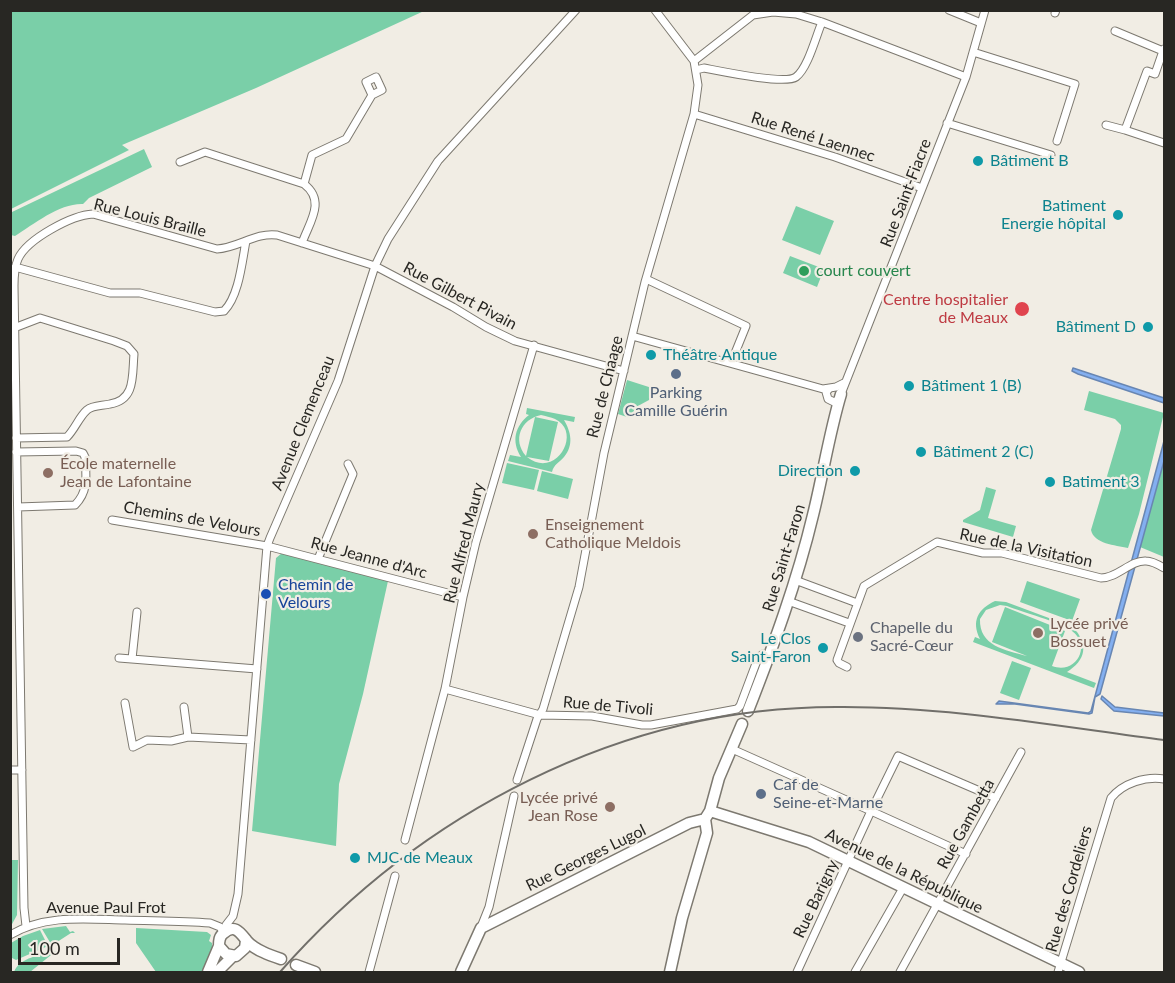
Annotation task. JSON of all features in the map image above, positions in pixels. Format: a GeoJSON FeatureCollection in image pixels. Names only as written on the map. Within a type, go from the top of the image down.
{"type":"FeatureCollection","features":[{"type":"Feature","properties":{"kind":"street","name":"Avenue Clemenceau"},"geometry":{"type":"LineString","coordinates":[[225,933],[233,916],[238,894],[267,546],[338,381],[375,266],[388,239],[438,161],[576,10]]}},
{"type":"Feature","properties":{"kind":"street","name":"Rue de Chaage"},"geometry":{"type":"LineString","coordinates":[[518,780],[579,587],[604,453],[646,279],[694,114],[698,85],[694,61],[655,10]]}},
{"type":"Feature","properties":{"kind":"street"},"geometry":{"type":"LineString","coordinates":[[949,10],[981,23]]}},
{"type":"Feature","properties":{"kind":"street","name":"Rue Saint-Fiacre"},"geometry":{"type":"LineString","coordinates":[[835,395],[922,188],[966,76],[985,10]]}},
{"type":"Feature","properties":{"kind":"street"},"geometry":{"type":"LineString","coordinates":[[694,61],[758,13],[773,12],[796,14],[822,22],[966,76]]}},
{"type":"Feature","properties":{"kind":"street"},"geometry":{"type":"LineString","coordinates":[[696,69],[704,68],[781,80],[795,78],[803,69],[822,22]]}},
{"type":"Feature","properties":{"kind":"street"},"geometry":{"type":"LineString","coordinates":[[1115,31],[1164,49],[1155,74],[1147,71],[1125,130]]}},
{"type":"Feature","properties":{"kind":"street"},"geometry":{"type":"LineString","coordinates":[[973,52],[1075,84],[1057,141]]}},
{"type":"Feature","properties":{"kind":"street"},"geometry":{"type":"LineString","coordinates":[[304,184],[312,155],[346,139],[372,95]]}},
{"type":"Feature","properties":{"kind":"street","name":"Rue René Laennec"},"geometry":{"type":"LineString","coordinates":[[694,114],[826,154],[922,188]]}},
{"type":"Feature","properties":{"kind":"street"},"geometry":{"type":"LineString","coordinates":[[947,123],[1050,155]]}},
{"type":"Feature","properties":{"kind":"street"},"geometry":{"type":"LineString","coordinates":[[1106,125],[1164,143]]}},
{"type":"Feature","properties":{"kind":"street"},"geometry":{"type":"LineString","coordinates":[[180,162],[205,152],[304,184],[313,191],[316,200],[302,243]]}},
{"type":"Feature","properties":{"kind":"street","name":"Rue Louis Braille"},"geometry":{"type":"LineString","coordinates":[[15,267],[22,252],[37,239],[66,221],[84,214],[93,214],[217,249],[236,246],[271,234],[375,266]]}},
{"type":"Feature","properties":{"kind":"street"},"geometry":{"type":"LineString","coordinates":[[26,926],[16,452],[15,267],[110,293],[140,293],[215,312],[224,311],[231,305],[243,264],[246,241]]}},
{"type":"Feature","properties":{"kind":"street","name":"Rue Gilbert Pivain"},"geometry":{"type":"LineString","coordinates":[[375,266],[503,336],[534,345]]}},
{"type":"Feature","properties":{"kind":"street"},"geometry":{"type":"LineString","coordinates":[[646,279],[746,326],[731,363]]}},
{"type":"Feature","properties":{"kind":"street"},"geometry":{"type":"LineString","coordinates":[[14,328],[40,318],[114,340],[127,346],[134,354],[132,388],[126,397],[113,404],[87,410],[67,437],[16,438]]}},
{"type":"Feature","properties":{"kind":"street"},"geometry":{"type":"LineString","coordinates":[[633,336],[818,387],[835,395]]}},
{"type":"Feature","properties":{"kind":"street"},"geometry":{"type":"LineString","coordinates":[[534,345],[624,371]]}},
{"type":"Feature","properties":{"kind":"street","name":"Rue Alfred Maury"},"geometry":{"type":"LineString","coordinates":[[405,840],[446,689],[463,597],[481,525],[534,345]]}},
{"type":"Feature","properties":{"kind":"street","name":"Rue Saint-Faron"},"geometry":{"type":"LineString","coordinates":[[748,711],[795,580],[813,516],[835,395]]}},
{"type":"Feature","properties":{"kind":"street"},"geometry":{"type":"LineString","coordinates":[[16,452],[76,451],[85,457],[86,485],[81,498],[75,505],[18,507]]}},
{"type":"Feature","properties":{"kind":"street"},"geometry":{"type":"LineString","coordinates":[[318,559],[353,474],[348,464]]}},
{"type":"Feature","properties":{"kind":"street","name":"Chemins de Velours"},"geometry":{"type":"LineString","coordinates":[[112,520],[267,546]]}},
{"type":"Feature","properties":{"kind":"street","name":"Rue de la Visitation"},"geometry":{"type":"LineString","coordinates":[[847,667],[838,663],[837,660],[864,586],[937,542],[983,553],[1002,553],[1101,578],[1116,575],[1139,562],[1149,561],[1164,568]]}},
{"type":"Feature","properties":{"kind":"street","name":"Rue Jeanne d'Arc"},"geometry":{"type":"LineString","coordinates":[[267,546],[463,597]]}},
{"type":"Feature","properties":{"kind":"street"},"geometry":{"type":"LineString","coordinates":[[795,580],[857,603]]}},
{"type":"Feature","properties":{"kind":"street"},"geometry":{"type":"LineString","coordinates":[[788,601],[849,623]]}},
{"type":"Feature","properties":{"kind":"street"},"geometry":{"type":"LineString","coordinates":[[132,659],[136,612]]}},
{"type":"Feature","properties":{"kind":"street","name":"Rue de Tivoli"},"geometry":{"type":"LineString","coordinates":[[446,689],[540,715],[592,716],[651,725],[733,710],[740,706],[759,656],[763,654],[769,656]]}},
{"type":"Feature","properties":{"kind":"street"},"geometry":{"type":"LineString","coordinates":[[119,658],[257,669]]}},
{"type":"Feature","properties":{"kind":"street"},"geometry":{"type":"LineString","coordinates":[[125,703],[133,747],[147,740],[171,741],[188,737],[251,740]]}},
{"type":"Feature","properties":{"kind":"street"},"geometry":{"type":"LineString","coordinates":[[184,707],[188,737]]}},
{"type":"Feature","properties":{"kind":"street"},"geometry":{"type":"LineString","coordinates":[[670,972],[682,918],[707,833],[708,815],[742,724]]}},
{"type":"Feature","properties":{"kind":"street"},"geometry":{"type":"LineString","coordinates":[[732,749],[966,854]]}},
{"type":"Feature","properties":{"kind":"street","name":"Rue Gambetta"},"geometry":{"type":"LineString","coordinates":[[900,972],[1021,752]]}},
{"type":"Feature","properties":{"kind":"street","name":"Rue Barigny"},"geometry":{"type":"LineString","coordinates":[[796,972],[898,756],[996,798]]}},
{"type":"Feature","properties":{"kind":"street"},"geometry":{"type":"LineString","coordinates":[[10,770],[22,770]]}},
{"type":"Feature","properties":{"kind":"street","name":"Rue des Cordeliers"},"geometry":{"type":"LineString","coordinates":[[1060,968],[1111,798],[1123,788],[1142,780],[1164,779]]}},
{"type":"Feature","properties":{"kind":"street"},"geometry":{"type":"LineString","coordinates":[[461,972],[489,907],[514,796]]}},
{"type":"Feature","properties":{"kind":"street","name":"Avenue de la République"},"geometry":{"type":"LineString","coordinates":[[708,815],[798,838],[937,904],[1060,968],[1079,972]]}},
{"type":"Feature","properties":{"kind":"street","name":"Rue Georges Lugol"},"geometry":{"type":"LineString","coordinates":[[481,928],[708,815]]}},
{"type":"Feature","properties":{"kind":"street"},"geometry":{"type":"LineString","coordinates":[[369,972],[395,876]]}},
{"type":"Feature","properties":{"kind":"street"},"geometry":{"type":"LineString","coordinates":[[855,972],[903,888]]}},
{"type":"Feature","properties":{"kind":"street"},"geometry":{"type":"LineString","coordinates":[[489,907],[495,912],[507,915]]}},
{"type":"Feature","properties":{"kind":"street","name":"Avenue Clemenceau"},"geometry":{"type":"LineString","coordinates":[[225,933],[233,916]]}},
{"type":"Feature","properties":{"kind":"street","name":"Avenue Paul Frot"},"geometry":{"type":"LineString","coordinates":[[10,935],[26,926],[40,922],[69,919],[204,922],[225,933]]}},
{"type":"Feature","properties":{"kind":"street"},"geometry":{"type":"LineString","coordinates":[[204,922],[213,930],[243,934],[246,940],[263,952],[281,959]]}},
{"type":"Feature","properties":{"kind":"street"},"geometry":{"type":"LineString","coordinates":[[225,933],[223,952],[236,955],[263,952]]}},
{"type":"Feature","properties":{"kind":"street"},"geometry":{"type":"LineString","coordinates":[[208,972],[225,933]]}},
{"type":"Feature","properties":{"kind":"street"},"geometry":{"type":"LineString","coordinates":[[217,972],[245,948],[246,940]]}},
{"type":"Feature","properties":{"kind":"street"},"geometry":{"type":"LineString","coordinates":[[296,965],[315,972]]}},
{"type":"Feature","properties":{"kind":"green space"},"geometry":{"type":"Polygon","coordinates":[[[11,11],[424,11],[256,88],[122,145],[129,150],[11,209],[11,11]]]}},
{"type":"Feature","properties":{"kind":"green space"},"geometry":{"type":"Polygon","coordinates":[[[144,149],[152,167],[89,198],[83,204],[65,207],[15,236],[11,235],[12,212],[144,149]]]}},
{"type":"Feature","properties":{"kind":"green space"},"geometry":{"type":"Polygon","coordinates":[[[796,206],[834,221],[820,255],[782,240],[796,206]]]}},
{"type":"Feature","properties":{"kind":"green space","name":"court couvert"},"geometry":{"type":"Polygon","coordinates":[[[790,256],[824,269],[817,287],[783,273],[790,256]]]}},
{"type":"Feature","properties":{"kind":"green space"},"geometry":{"type":"Polygon","coordinates":[[[627,380],[652,388],[649,400],[636,407],[630,418],[618,414],[627,380]]]}},
{"type":"Feature","properties":{"kind":"green space"},"geometry":{"type":"Polygon","coordinates":[[[1089,391],[1164,413],[1139,514],[1128,548],[1101,541],[1093,535],[1091,530],[1121,425],[1115,419],[1084,410],[1089,391]]]}},
{"type":"Feature","properties":{"kind":"green space"},"geometry":{"type":"Polygon","coordinates":[[[527,408],[575,417],[574,422],[564,420],[570,434],[569,448],[552,472],[508,461],[510,455],[521,457],[515,440],[520,424],[529,415],[526,414],[527,408]],[[541,415],[534,417],[528,421],[519,437],[526,456],[535,417],[558,422],[549,461],[527,457],[538,463],[548,463],[556,459],[562,451],[567,434],[563,425],[555,419],[541,415]]]}},
{"type":"Feature","properties":{"kind":"green space"},"geometry":{"type":"Polygon","coordinates":[[[1164,461],[1164,557],[1140,547],[1164,461]]]}},
{"type":"Feature","properties":{"kind":"green space"},"geometry":{"type":"Polygon","coordinates":[[[507,463],[539,470],[534,490],[502,483],[507,463]]]}},
{"type":"Feature","properties":{"kind":"green space"},"geometry":{"type":"Polygon","coordinates":[[[542,471],[573,479],[568,499],[537,491],[542,471]]]}},
{"type":"Feature","properties":{"kind":"green space"},"geometry":{"type":"Polygon","coordinates":[[[986,487],[996,490],[988,518],[1016,526],[1013,537],[963,522],[980,510],[986,487]]]}},
{"type":"Feature","properties":{"kind":"green space"},"geometry":{"type":"Polygon","coordinates":[[[282,553],[388,581],[363,694],[339,784],[336,846],[252,831],[276,558],[282,553]]]}},
{"type":"Feature","properties":{"kind":"green space"},"geometry":{"type":"Polygon","coordinates":[[[1027,581],[1080,599],[1072,621],[1020,602],[1027,581]]]}},
{"type":"Feature","properties":{"kind":"green space"},"geometry":{"type":"Polygon","coordinates":[[[995,601],[1006,602],[1073,627],[1081,640],[1083,652],[1078,662],[1067,672],[1096,683],[1094,688],[973,642],[975,637],[980,639],[976,621],[980,612],[995,601]],[[1000,605],[986,610],[980,619],[981,628],[989,641],[1002,649],[1027,656],[992,642],[1005,607],[1065,631],[1052,666],[1061,668],[1068,666],[1078,658],[1081,644],[1072,631],[1000,605]]]}},
{"type":"Feature","properties":{"kind":"green space"},"geometry":{"type":"Polygon","coordinates":[[[1012,661],[1031,668],[1019,700],[1000,693],[1012,661]]]}},
{"type":"Feature","properties":{"kind":"green space"},"geometry":{"type":"Polygon","coordinates":[[[11,860],[18,860],[17,915],[11,926],[11,860]]]}},
{"type":"Feature","properties":{"kind":"green space"},"geometry":{"type":"Polygon","coordinates":[[[66,926],[70,932],[75,933],[71,933],[54,944],[51,944],[42,929],[66,926]]]}},
{"type":"Feature","properties":{"kind":"green space"},"geometry":{"type":"Polygon","coordinates":[[[136,928],[207,932],[211,935],[209,941],[212,943],[212,950],[202,972],[156,972],[136,943],[136,928]]]}},
{"type":"Feature","properties":{"kind":"green space"},"geometry":{"type":"Polygon","coordinates":[[[40,930],[48,946],[16,960],[12,958],[11,943],[40,930]]]}},
{"type":"Feature","properties":{"kind":"green space"},"geometry":{"type":"Polygon","coordinates":[[[56,951],[30,972],[14,972],[26,960],[56,951]]]}},
{"type":"Feature","properties":{"kind":"water"},"geometry":{"type":"Polygon","coordinates":[[[1073,368],[1164,398],[1164,403],[1078,374],[1072,371],[1073,368]]]}},
{"type":"Feature","properties":{"kind":"water"},"geometry":{"type":"Polygon","coordinates":[[[1164,441],[1164,461],[1100,694],[1095,697],[1092,713],[1089,714],[1015,704],[996,704],[999,701],[1088,713],[1091,711],[1164,441]]]}},
{"type":"Feature","properties":{"kind":"water"},"geometry":{"type":"Polygon","coordinates":[[[1102,696],[1115,707],[1164,713],[1164,716],[1114,711],[1101,699],[1102,696]]]}},
{"type":"Feature","properties":{"kind":"railway"},"geometry":{"type":"LineString","coordinates":[[280,972],[335,915],[396,864],[461,818],[530,780],[603,749],[678,726],[756,712],[836,707],[877,708],[960,713],[1164,740]]}},
{"type":"Feature","properties":{"kind":"place","name":"Bâtiment B"},"geometry":{"type":"Point","coordinates":[978,161]}},
{"type":"Feature","properties":{"kind":"place","name":"Batiment Energie hôpital"},"geometry":{"type":"Point","coordinates":[1118,215]}},
{"type":"Feature","properties":{"kind":"place","name":"court couvert"},"geometry":{"type":"Point","coordinates":[804,271]}},
{"type":"Feature","properties":{"kind":"place","name":"Centre hospitalier de Meaux"},"geometry":{"type":"Point","coordinates":[1022,309]}},
{"type":"Feature","properties":{"kind":"place","name":"Bâtiment D"},"geometry":{"type":"Point","coordinates":[1148,327]}},
{"type":"Feature","properties":{"kind":"place","name":"Théâtre Antique"},"geometry":{"type":"Point","coordinates":[651,355]}},
{"type":"Feature","properties":{"kind":"place","name":"Parking Camille Guérin"},"geometry":{"type":"Point","coordinates":[676,374]}},
{"type":"Feature","properties":{"kind":"place","name":"Bâtiment 1 (B)"},"geometry":{"type":"Point","coordinates":[909,386]}},
{"type":"Feature","properties":{"kind":"place","name":"Bâtiment 2 (C)"},"geometry":{"type":"Point","coordinates":[921,452]}},
{"type":"Feature","properties":{"kind":"place","name":"Direction"},"geometry":{"type":"Point","coordinates":[855,471]}},
{"type":"Feature","properties":{"kind":"place","name":"École maternelle Jean de Lafontaine"},"geometry":{"type":"Point","coordinates":[48,473]}},
{"type":"Feature","properties":{"kind":"place","name":"Batiment 3"},"geometry":{"type":"Point","coordinates":[1050,482]}},
{"type":"Feature","properties":{"kind":"place","name":"Enseignement Catholique Meldois"},"geometry":{"type":"Point","coordinates":[533,534]}},
{"type":"Feature","properties":{"kind":"place","name":"Chemin de Velours"},"geometry":{"type":"Point","coordinates":[266,594]}},
{"type":"Feature","properties":{"kind":"place","name":"Lycée privé Bossuet"},"geometry":{"type":"Point","coordinates":[1038,633]}},
{"type":"Feature","properties":{"kind":"place","name":"Chapelle du Sacré-Cœur"},"geometry":{"type":"Point","coordinates":[858,637]}},
{"type":"Feature","properties":{"kind":"place","name":"Le Clos Saint-Faron"},"geometry":{"type":"Point","coordinates":[823,648]}},
{"type":"Feature","properties":{"kind":"place","name":"Caf de Seine-et-Marne"},"geometry":{"type":"Point","coordinates":[761,794]}},
{"type":"Feature","properties":{"kind":"place","name":"Lycée privé Jean Rose"},"geometry":{"type":"Point","coordinates":[610,807]}},
{"type":"Feature","properties":{"kind":"place","name":"MJC de Meaux"},"geometry":{"type":"Point","coordinates":[355,858]}}]}
